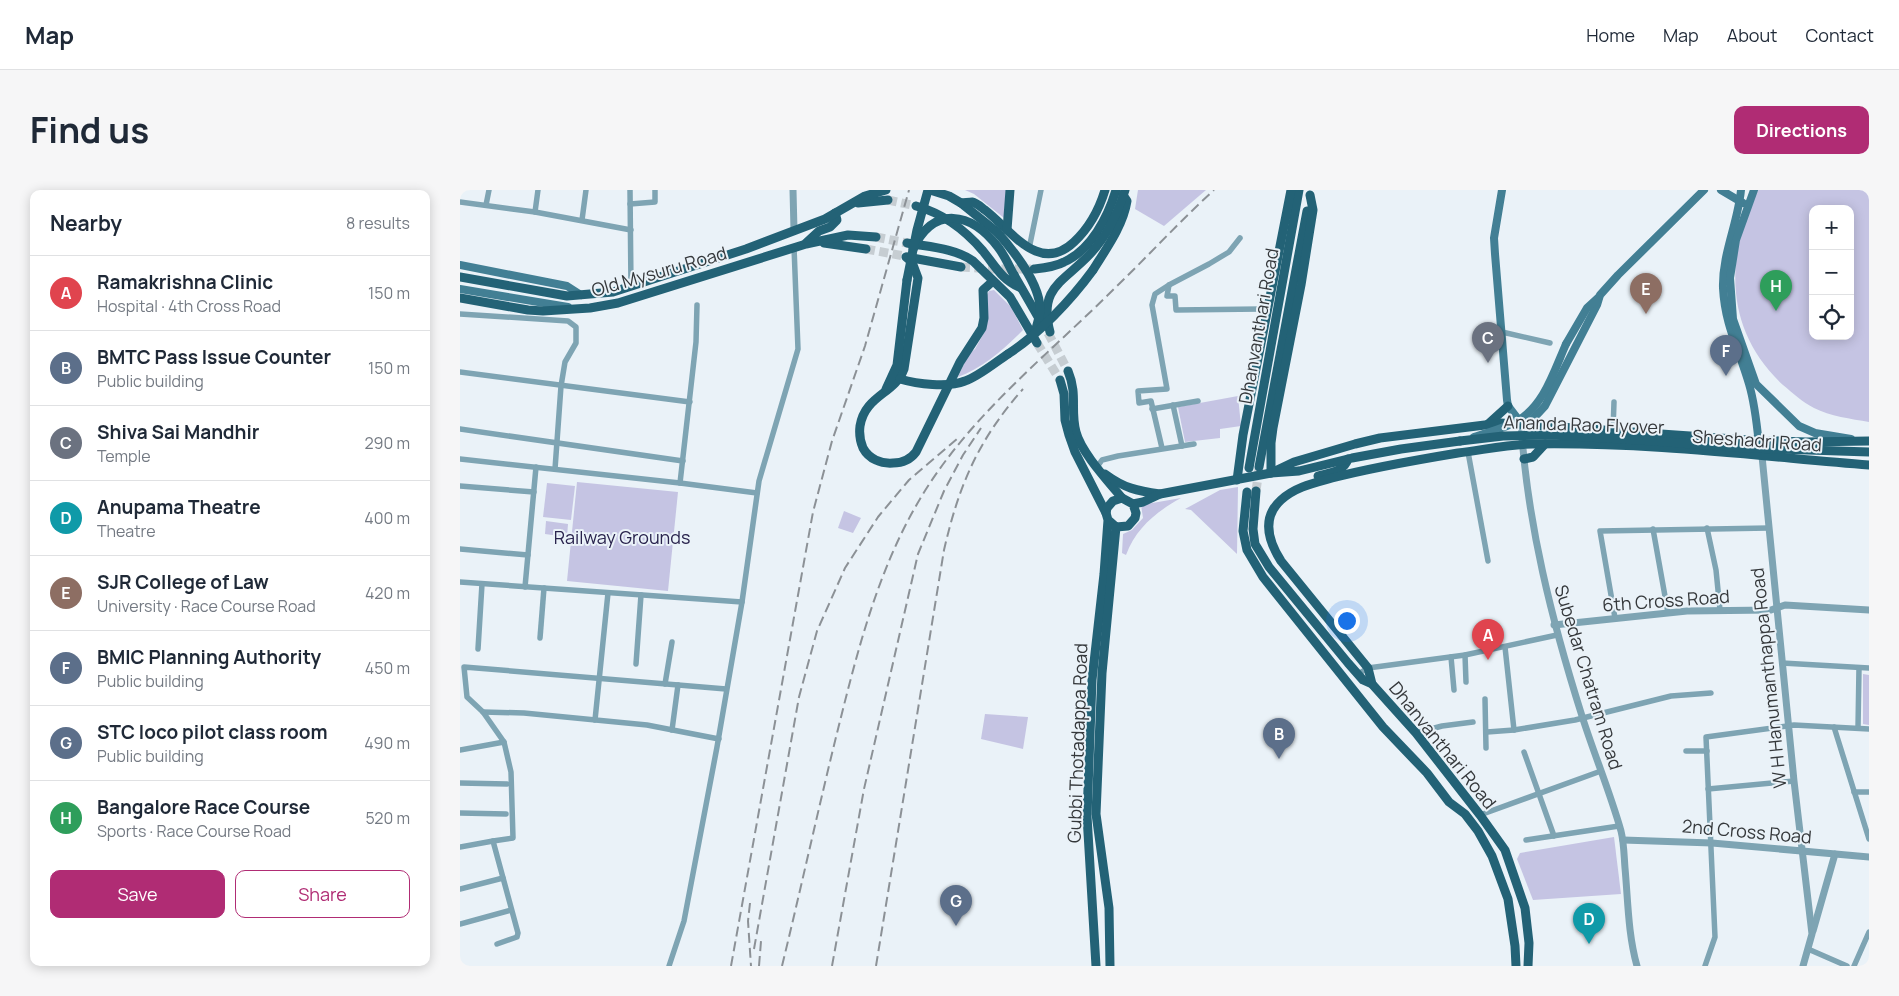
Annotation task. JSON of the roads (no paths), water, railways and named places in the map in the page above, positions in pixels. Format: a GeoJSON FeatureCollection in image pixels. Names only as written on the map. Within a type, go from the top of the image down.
{"type":"FeatureCollection","features":[{"type":"Feature","properties":{"kind":"main road","name":"Old Mysuru Road"},"geometry":{"type":"LineString","coordinates":[[460,277],[561,294],[581,295],[614,292],[746,249],[835,213],[865,196],[886,190]]}},
{"type":"Feature","properties":{"kind":"main road"},"geometry":{"type":"LineString","coordinates":[[897,376],[910,246],[929,190],[949,196],[961,203],[997,232],[1009,246],[1038,294],[1040,308],[1035,332]]}},
{"type":"Feature","properties":{"kind":"main road"},"geometry":{"type":"LineString","coordinates":[[1008,230],[1010,190]]}},
{"type":"Feature","properties":{"kind":"main road"},"geometry":{"type":"LineString","coordinates":[[961,203],[974,202],[1029,249],[1050,254],[1068,248],[1086,228],[1096,213],[1105,190]]}},
{"type":"Feature","properties":{"kind":"main road"},"geometry":{"type":"LineString","coordinates":[[1237,480],[1243,436],[1291,190]]}},
{"type":"Feature","properties":{"kind":"main road","name":"Dhanvanthari Road"},"geometry":{"type":"LineString","coordinates":[[1249,468],[1298,190]]}},
{"type":"Feature","properties":{"kind":"main road"},"geometry":{"type":"LineString","coordinates":[[1502,190],[1494,238],[1508,406],[1521,423]]}},
{"type":"Feature","properties":{"kind":"main road"},"geometry":{"type":"LineString","coordinates":[[1460,441],[1510,425],[1530,412],[1543,395],[1566,344],[1587,308],[1647,245],[1704,190]]}},
{"type":"Feature","properties":{"kind":"main road"},"geometry":{"type":"LineString","coordinates":[[1721,190],[1740,202],[1749,204]]}},
{"type":"Feature","properties":{"kind":"main road"},"geometry":{"type":"LineString","coordinates":[[1741,190],[1740,202],[1728,246],[1723,286],[1725,310],[1731,336],[1753,385],[1799,426],[1807,430],[1815,433],[1867,441]]}},
{"type":"Feature","properties":{"kind":"main road"},"geometry":{"type":"LineString","coordinates":[[1753,385],[1737,333],[1731,303],[1732,258],[1736,240],[1754,190]]}},
{"type":"Feature","properties":{"kind":"main road"},"geometry":{"type":"LineString","coordinates":[[910,246],[935,222],[958,218],[972,223],[1003,254],[1021,288],[1049,333],[1046,307],[1050,292],[1063,277],[1084,260],[1098,245],[1109,228],[1121,192]]}},
{"type":"Feature","properties":{"kind":"main road"},"geometry":{"type":"LineString","coordinates":[[897,376],[910,382],[950,384],[966,381],[1008,354],[1035,332],[1070,300],[1094,270],[1118,229],[1125,210],[1127,201],[1121,192]]}},
{"type":"Feature","properties":{"kind":"main road"},"geometry":{"type":"LineString","coordinates":[[1034,269],[1055,266],[1080,251],[1104,220],[1121,192]]}},
{"type":"Feature","properties":{"kind":"main road"},"geometry":{"type":"LineString","coordinates":[[1265,472],[1301,285],[1313,210],[1310,192]]}},
{"type":"Feature","properties":{"kind":"main road","name":"Dhanvanthari Road"},"geometry":{"type":"LineString","coordinates":[[1265,472],[1310,192]]}},
{"type":"Feature","properties":{"kind":"main road"},"geometry":{"type":"LineString","coordinates":[[850,204],[888,200]]}},
{"type":"Feature","properties":{"kind":"main road"},"geometry":{"type":"LineString","coordinates":[[916,206],[932,210],[943,216],[981,249],[1000,274],[1021,288]]}},
{"type":"Feature","properties":{"kind":"main road"},"geometry":{"type":"LineString","coordinates":[[806,244],[819,231],[836,224],[835,213]]}},
{"type":"Feature","properties":{"kind":"main road"},"geometry":{"type":"LineString","coordinates":[[806,244],[848,235],[876,237]]}},
{"type":"Feature","properties":{"kind":"main road"},"geometry":{"type":"LineString","coordinates":[[806,244],[833,243],[866,249]]}},
{"type":"Feature","properties":{"kind":"main road","name":"Old Mysuru Road"},"geometry":{"type":"LineString","coordinates":[[460,298],[528,310],[577,309],[618,303],[806,244]]}},
{"type":"Feature","properties":{"kind":"main road"},"geometry":{"type":"LineString","coordinates":[[910,246],[966,256],[1016,306],[1037,343]]}},
{"type":"Feature","properties":{"kind":"main road"},"geometry":{"type":"LineString","coordinates":[[961,267],[905,256],[916,269],[918,278],[906,361],[885,391],[868,407],[861,423],[860,435],[864,450],[871,458],[884,463],[895,464],[908,460],[916,452],[960,362],[982,328],[984,318],[983,290],[993,281]]}},
{"type":"Feature","properties":{"kind":"main road"},"geometry":{"type":"LineString","coordinates":[[460,265],[567,286],[581,295]]}},
{"type":"Feature","properties":{"kind":"main road"},"geometry":{"type":"LineString","coordinates":[[460,289],[577,309]]}},
{"type":"Feature","properties":{"kind":"main road"},"geometry":{"type":"LineString","coordinates":[[1521,423],[1532,420],[1545,406],[1597,306],[1600,295]]}},
{"type":"Feature","properties":{"kind":"main road"},"geometry":{"type":"LineString","coordinates":[[1060,380],[1064,394],[1067,428],[1075,452],[1087,472],[1107,517],[1116,527],[1128,526],[1132,523],[1136,514],[1133,504],[1122,498],[1096,466],[1076,433],[1074,388],[1068,371]]}},
{"type":"Feature","properties":{"kind":"main road","name":"W H Hanumanthappa Road"},"geometry":{"type":"LineString","coordinates":[[1753,385],[1762,456]]}},
{"type":"Feature","properties":{"kind":"main road"},"geometry":{"type":"LineString","coordinates":[[1487,425],[1508,406]]}},
{"type":"Feature","properties":{"kind":"main road"},"geometry":{"type":"LineString","coordinates":[[1133,504],[1143,502],[1160,494],[1237,480],[1380,438],[1487,425],[1521,423],[1613,431],[1806,442],[1867,441]]}},
{"type":"Feature","properties":{"kind":"main road","name":"Ananda Rao Flyover"},"geometry":{"type":"LineString","coordinates":[[1265,472],[1299,471],[1348,459],[1503,436],[1552,435],[1746,448],[1869,452]]}},
{"type":"Feature","properties":{"kind":"main road"},"geometry":{"type":"LineString","coordinates":[[1524,460],[1533,457],[1545,444]]}},
{"type":"Feature","properties":{"kind":"main road","name":"Sheshadri Road"},"geometry":{"type":"LineString","coordinates":[[1290,493],[1309,484],[1363,470],[1522,445],[1633,446],[1869,465]]}},
{"type":"Feature","properties":{"kind":"main road"},"geometry":{"type":"LineString","coordinates":[[1348,459],[1347,464],[1342,468],[1300,482],[1293,487],[1290,493],[1279,501],[1271,513],[1268,525],[1272,547],[1368,668],[1372,684]]}},
{"type":"Feature","properties":{"kind":"main road"},"geometry":{"type":"LineString","coordinates":[[1096,466],[1126,487],[1141,492],[1160,494]]}},
{"type":"Feature","properties":{"kind":"main road","name":"Dhanvanthari Road"},"geometry":{"type":"LineString","coordinates":[[1516,966],[1511,911],[1492,856],[1478,831],[1465,814],[1444,797],[1427,773],[1377,720],[1263,577],[1248,550],[1243,531],[1252,491],[1252,528],[1255,544],[1274,574],[1363,680],[1372,684],[1416,733],[1505,850],[1525,908],[1529,944],[1528,966]]}},
{"type":"Feature","properties":{"kind":"main road"},"geometry":{"type":"LineString","coordinates":[[1107,517],[1107,508],[1113,501],[1122,498]]}},
{"type":"Feature","properties":{"kind":"main road","name":"Gubbi Thotadappa Road"},"geometry":{"type":"LineString","coordinates":[[1096,966],[1087,816],[1092,667],[1104,574],[1107,517]]}},
{"type":"Feature","properties":{"kind":"main road","name":"Gubbi Thotadappa Road"},"geometry":{"type":"LineString","coordinates":[[1110,966],[1110,908],[1096,814],[1102,673],[1116,527]]}},
{"type":"Feature","properties":{"kind":"main road"},"geometry":{"type":"LineString","coordinates":[[1444,797],[1459,788]]}},
{"type":"Feature","properties":{"kind":"street"},"geometry":{"type":"LineString","coordinates":[[486,205],[489,190]]}},
{"type":"Feature","properties":{"kind":"street"},"geometry":{"type":"LineString","coordinates":[[535,212],[538,190]]}},
{"type":"Feature","properties":{"kind":"street"},"geometry":{"type":"LineString","coordinates":[[582,220],[586,190]]}},
{"type":"Feature","properties":{"kind":"street"},"geometry":{"type":"LineString","coordinates":[[630,190],[631,287]]}},
{"type":"Feature","properties":{"kind":"street"},"geometry":{"type":"LineString","coordinates":[[630,204],[655,202],[655,190]]}},
{"type":"Feature","properties":{"kind":"street"},"geometry":{"type":"LineString","coordinates":[[793,190],[794,230]]}},
{"type":"Feature","properties":{"kind":"street"},"geometry":{"type":"LineString","coordinates":[[1029,249],[1041,190]]}},
{"type":"Feature","properties":{"kind":"street"},"geometry":{"type":"LineString","coordinates":[[460,202],[535,212],[631,230]]}},
{"type":"Feature","properties":{"kind":"street"},"geometry":{"type":"LineString","coordinates":[[1162,448],[1151,401],[1139,403],[1138,392],[1167,389],[1152,305],[1155,294],[1229,252],[1240,238]]}},
{"type":"Feature","properties":{"kind":"street"},"geometry":{"type":"LineString","coordinates":[[669,966],[684,921],[718,739],[742,602],[759,481],[798,350],[794,247]]}},
{"type":"Feature","properties":{"kind":"street"},"geometry":{"type":"LineString","coordinates":[[1168,285],[1167,296],[1175,296],[1176,310],[1261,309]]}},
{"type":"Feature","properties":{"kind":"street"},"geometry":{"type":"LineString","coordinates":[[680,483],[696,342],[697,305]]}},
{"type":"Feature","properties":{"kind":"street"},"geometry":{"type":"LineString","coordinates":[[460,314],[568,321],[576,327],[576,342],[565,362],[561,386],[555,469]]}},
{"type":"Feature","properties":{"kind":"street"},"geometry":{"type":"LineString","coordinates":[[1502,332],[1550,343]]}},
{"type":"Feature","properties":{"kind":"street"},"geometry":{"type":"LineString","coordinates":[[460,372],[690,402]]}},
{"type":"Feature","properties":{"kind":"street"},"geometry":{"type":"LineString","coordinates":[[1152,409],[1198,401]]}},
{"type":"Feature","properties":{"kind":"street"},"geometry":{"type":"LineString","coordinates":[[1613,431],[1614,402]]}},
{"type":"Feature","properties":{"kind":"street"},"geometry":{"type":"LineString","coordinates":[[1174,405],[1182,446]]}},
{"type":"Feature","properties":{"kind":"street","name":"Subedar Chatram Road"},"geometry":{"type":"LineString","coordinates":[[1521,423],[1524,460],[1542,575],[1554,625],[1582,718],[1623,840],[1632,944],[1637,966]]}},
{"type":"Feature","properties":{"kind":"street"},"geometry":{"type":"LineString","coordinates":[[460,429],[683,461]]}},
{"type":"Feature","properties":{"kind":"street"},"geometry":{"type":"LineString","coordinates":[[1096,466],[1102,460],[1162,448],[1194,444]]}},
{"type":"Feature","properties":{"kind":"street"},"geometry":{"type":"LineString","coordinates":[[1468,452],[1488,561]]}},
{"type":"Feature","properties":{"kind":"street","name":"W H Hanumanthappa Road"},"geometry":{"type":"LineString","coordinates":[[1762,456],[1801,850],[1812,934],[1804,966]]}},
{"type":"Feature","properties":{"kind":"street"},"geometry":{"type":"LineString","coordinates":[[460,459],[757,493]]}},
{"type":"Feature","properties":{"kind":"street"},"geometry":{"type":"LineString","coordinates":[[525,587],[536,467]]}},
{"type":"Feature","properties":{"kind":"street"},"geometry":{"type":"LineString","coordinates":[[460,486],[534,492]]}},
{"type":"Feature","properties":{"kind":"street"},"geometry":{"type":"LineString","coordinates":[[1707,528],[1716,570],[1720,610]]}},
{"type":"Feature","properties":{"kind":"street"},"geometry":{"type":"LineString","coordinates":[[1615,618],[1600,531],[1769,528]]}},
{"type":"Feature","properties":{"kind":"street"},"geometry":{"type":"LineString","coordinates":[[1653,529],[1668,613]]}},
{"type":"Feature","properties":{"kind":"street"},"geometry":{"type":"LineString","coordinates":[[460,549],[528,555]]}},
{"type":"Feature","properties":{"kind":"street"},"geometry":{"type":"LineString","coordinates":[[460,582],[742,602]]}},
{"type":"Feature","properties":{"kind":"street"},"geometry":{"type":"LineString","coordinates":[[478,649],[482,584]]}},
{"type":"Feature","properties":{"kind":"street"},"geometry":{"type":"LineString","coordinates":[[540,638],[544,588]]}},
{"type":"Feature","properties":{"kind":"street"},"geometry":{"type":"LineString","coordinates":[[595,720],[608,593]]}},
{"type":"Feature","properties":{"kind":"street"},"geometry":{"type":"LineString","coordinates":[[636,664],[641,595]]}},
{"type":"Feature","properties":{"kind":"street","name":"6th Cross Road"},"geometry":{"type":"LineString","coordinates":[[1554,625],[1668,613],[1771,610],[1785,605],[1869,610]]}},
{"type":"Feature","properties":{"kind":"street"},"geometry":{"type":"LineString","coordinates":[[1358,674],[1368,668],[1465,655],[1557,635]]}},
{"type":"Feature","properties":{"kind":"street"},"geometry":{"type":"LineString","coordinates":[[665,684],[672,642]]}},
{"type":"Feature","properties":{"kind":"street"},"geometry":{"type":"LineString","coordinates":[[1505,647],[1514,730]]}},
{"type":"Feature","properties":{"kind":"street"},"geometry":{"type":"LineString","coordinates":[[1465,655],[1466,682]]}},
{"type":"Feature","properties":{"kind":"street"},"geometry":{"type":"LineString","coordinates":[[1451,657],[1454,690]]}},
{"type":"Feature","properties":{"kind":"street"},"geometry":{"type":"LineString","coordinates":[[1782,663],[1869,668]]}},
{"type":"Feature","properties":{"kind":"street"},"geometry":{"type":"LineString","coordinates":[[460,847],[513,838],[511,772],[504,742],[483,712],[466,697],[464,667],[726,689]]}},
{"type":"Feature","properties":{"kind":"street"},"geometry":{"type":"LineString","coordinates":[[1858,728],[1859,668]]}},
{"type":"Feature","properties":{"kind":"street"},"geometry":{"type":"LineString","coordinates":[[672,730],[678,685]]}},
{"type":"Feature","properties":{"kind":"street"},"geometry":{"type":"LineString","coordinates":[[1486,732],[1514,730],[1582,718],[1671,696],[1711,693]]}},
{"type":"Feature","properties":{"kind":"street"},"geometry":{"type":"LineString","coordinates":[[1485,698],[1486,748]]}},
{"type":"Feature","properties":{"kind":"street"},"geometry":{"type":"LineString","coordinates":[[483,712],[524,713],[647,725],[718,739]]}},
{"type":"Feature","properties":{"kind":"street"},"geometry":{"type":"LineString","coordinates":[[1416,733],[1442,726],[1473,722]]}},
{"type":"Feature","properties":{"kind":"street"},"geometry":{"type":"LineString","coordinates":[[1704,966],[1715,937],[1706,736],[1789,726],[1869,729]]}},
{"type":"Feature","properties":{"kind":"street"},"geometry":{"type":"LineString","coordinates":[[1834,727],[1869,839]]}},
{"type":"Feature","properties":{"kind":"street"},"geometry":{"type":"LineString","coordinates":[[460,750],[504,742]]}},
{"type":"Feature","properties":{"kind":"street"},"geometry":{"type":"LineString","coordinates":[[1686,751],[1707,751]]}},
{"type":"Feature","properties":{"kind":"street"},"geometry":{"type":"LineString","coordinates":[[1524,752],[1554,836]]}},
{"type":"Feature","properties":{"kind":"street"},"geometry":{"type":"LineString","coordinates":[[1480,815],[1601,771]]}},
{"type":"Feature","properties":{"kind":"street"},"geometry":{"type":"LineString","coordinates":[[1708,789],[1794,781]]}},
{"type":"Feature","properties":{"kind":"street"},"geometry":{"type":"LineString","coordinates":[[460,783],[507,784]]}},
{"type":"Feature","properties":{"kind":"street"},"geometry":{"type":"LineString","coordinates":[[1854,792],[1869,792]]}},
{"type":"Feature","properties":{"kind":"street"},"geometry":{"type":"LineString","coordinates":[[460,813],[506,814]]}},
{"type":"Feature","properties":{"kind":"street"},"geometry":{"type":"LineString","coordinates":[[1526,840],[1619,826]]}},
{"type":"Feature","properties":{"kind":"street","name":"2nd Cross Road"},"geometry":{"type":"LineString","coordinates":[[1623,840],[1712,842],[1869,857]]}},
{"type":"Feature","properties":{"kind":"street"},"geometry":{"type":"LineString","coordinates":[[493,841],[518,935],[497,944]]}},
{"type":"Feature","properties":{"kind":"street"},"geometry":{"type":"LineString","coordinates":[[1812,934],[1835,854]]}},
{"type":"Feature","properties":{"kind":"street"},"geometry":{"type":"LineString","coordinates":[[460,889],[503,878]]}},
{"type":"Feature","properties":{"kind":"street"},"geometry":{"type":"LineString","coordinates":[[460,924],[511,910]]}},
{"type":"Feature","properties":{"kind":"street"},"geometry":{"type":"LineString","coordinates":[[1854,966],[1869,932]]}},
{"type":"Feature","properties":{"kind":"street"},"geometry":{"type":"LineString","coordinates":[[1808,949],[1847,966]]}},
{"type":"Feature","properties":{"kind":"tunnel"},"geometry":{"type":"LineString","coordinates":[[888,200],[916,206]]}},
{"type":"Feature","properties":{"kind":"tunnel"},"geometry":{"type":"LineString","coordinates":[[876,237],[907,243]]}},
{"type":"Feature","properties":{"kind":"tunnel"},"geometry":{"type":"LineString","coordinates":[[866,249],[904,256]]}},
{"type":"Feature","properties":{"kind":"tunnel"},"geometry":{"type":"LineString","coordinates":[[961,267],[1031,269]]}},
{"type":"Feature","properties":{"kind":"tunnel"},"geometry":{"type":"LineString","coordinates":[[1048,333],[1068,371]]}},
{"type":"Feature","properties":{"kind":"tunnel"},"geometry":{"type":"LineString","coordinates":[[1037,343],[1060,380]]}},
{"type":"Feature","properties":{"kind":"tunnel"},"geometry":{"type":"LineString","coordinates":[[1256,491],[1259,469]]}},
{"type":"Feature","properties":{"kind":"railway"},"geometry":{"type":"LineString","coordinates":[[731,966],[813,512],[832,441],[865,346],[909,190]]}},
{"type":"Feature","properties":{"kind":"railway"},"geometry":{"type":"LineString","coordinates":[[782,966],[852,673],[880,584],[905,526],[920,499],[962,440],[986,413],[1214,190]]}},
{"type":"Feature","properties":{"kind":"railway"},"geometry":{"type":"LineString","coordinates":[[876,966],[944,550],[956,505],[972,464],[994,427],[1023,389]]}},
{"type":"Feature","properties":{"kind":"railway"},"geometry":{"type":"LineString","coordinates":[[832,966],[864,789],[918,554],[944,491],[963,455],[981,428]]}},
{"type":"Feature","properties":{"kind":"railway"},"geometry":{"type":"LineString","coordinates":[[754,949],[799,697],[817,631],[845,568],[878,517],[909,480],[957,439]]}},
{"type":"Feature","properties":{"kind":"railway"},"geometry":{"type":"LineString","coordinates":[[750,903],[748,921],[751,966]]}},
{"type":"Feature","properties":{"kind":"railway"},"geometry":{"type":"LineString","coordinates":[[759,966],[761,941]]}},
{"type":"Feature","properties":{"kind":"place","name":"Bangalore Race Course"},"geometry":{"type":"Point","coordinates":[1776,311]}},
{"type":"Feature","properties":{"kind":"place","name":"SJR College of Law"},"geometry":{"type":"Point","coordinates":[1646,314]}},
{"type":"Feature","properties":{"kind":"place","name":"Shiva Sai Mandhir"},"geometry":{"type":"Point","coordinates":[1488,363]}},
{"type":"Feature","properties":{"kind":"place","name":"BMIC Planning Authority"},"geometry":{"type":"Point","coordinates":[1726,376]}},
{"type":"Feature","properties":{"kind":"place","name":"Ramakrishna Clinic"},"geometry":{"type":"Point","coordinates":[1488,660]}},
{"type":"Feature","properties":{"kind":"place","name":"BMTC Pass Issue Counter"},"geometry":{"type":"Point","coordinates":[1279,759]}},
{"type":"Feature","properties":{"kind":"place","name":"STC loco pilot class room"},"geometry":{"type":"Point","coordinates":[956,926]}},
{"type":"Feature","properties":{"kind":"place","name":"Anupama Theatre"},"geometry":{"type":"Point","coordinates":[1589,944]}},
{"type":"Feature","properties":{"kind":"park label","name":"Railway Grounds"},"geometry":{"type":"Point","coordinates":[622,537]}}]}
